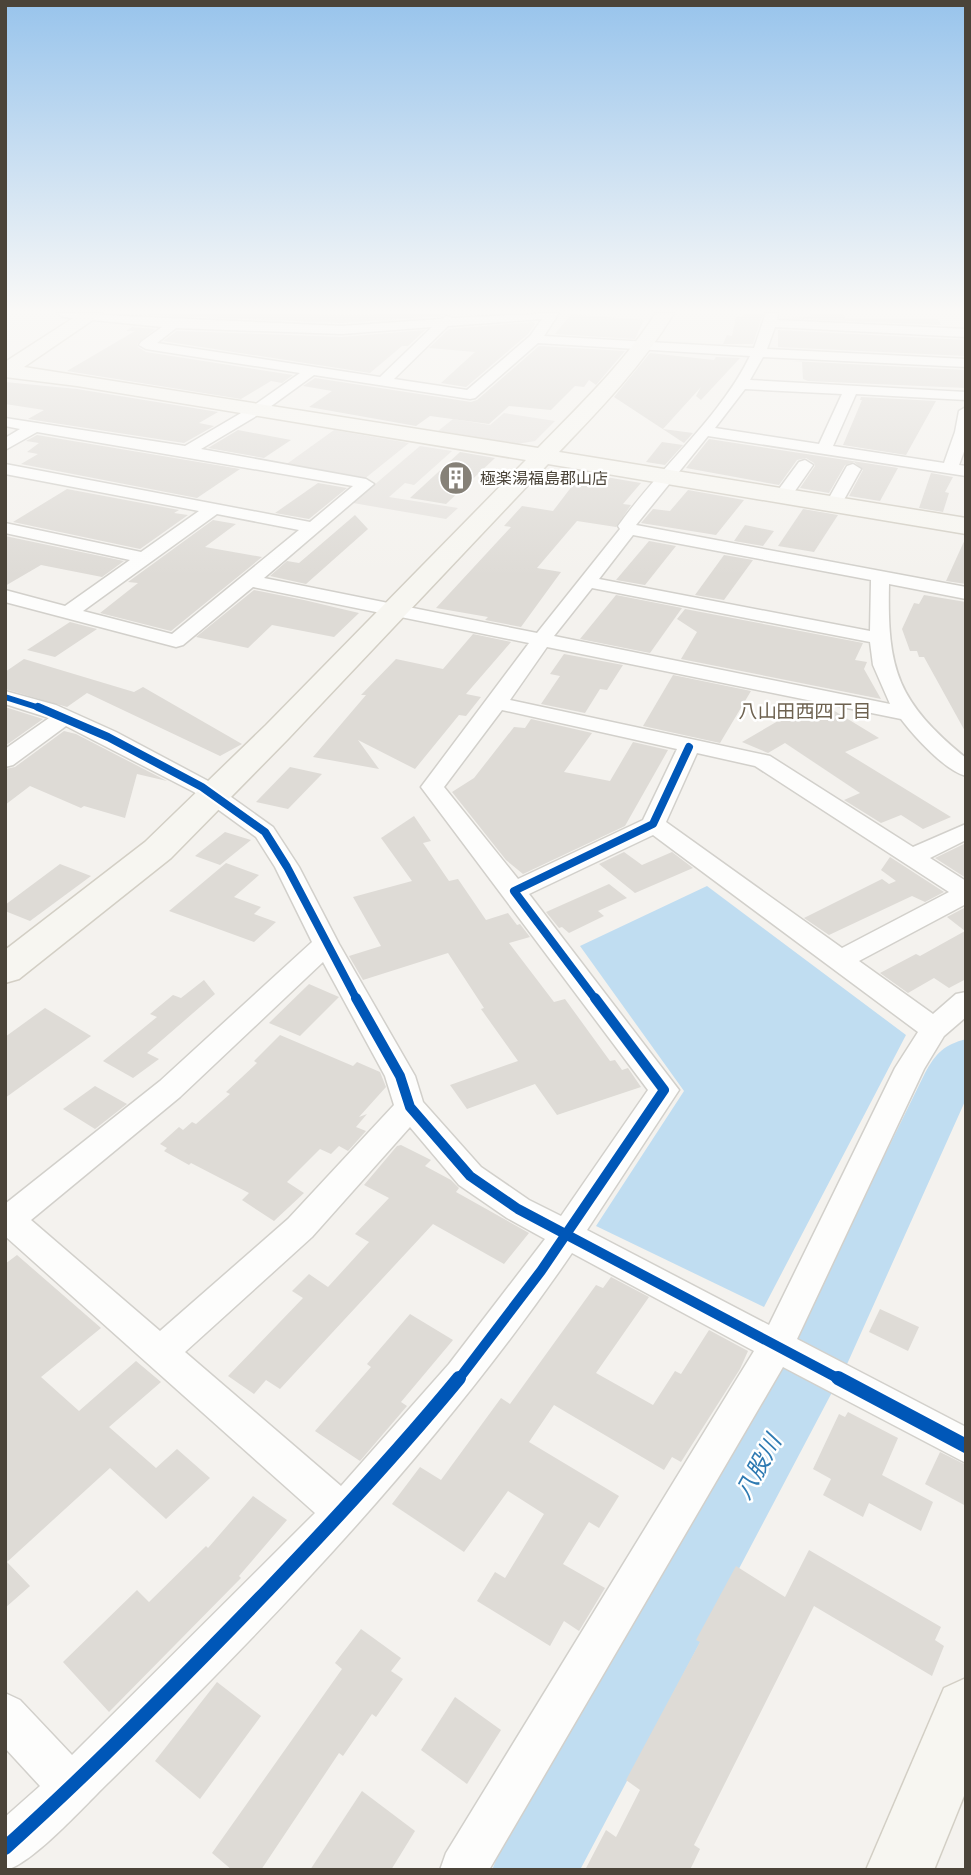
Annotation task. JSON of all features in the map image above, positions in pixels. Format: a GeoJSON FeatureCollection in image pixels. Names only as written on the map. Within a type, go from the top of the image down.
{"type":"FeatureCollection","features":[{"type":"Feature","properties":{"kind":"street"},"geometry":{"type":"LineString","coordinates":[[201,400],[966,526]]}},
{"type":"Feature","properties":{"kind":"street"},"geometry":{"type":"LineString","coordinates":[[187,451],[270,400]]}},
{"type":"Feature","properties":{"kind":"street"},"geometry":{"type":"LineString","coordinates":[[5,970],[158,850],[596,400]]}},
{"type":"Feature","properties":{"kind":"street"},"geometry":{"type":"LineString","coordinates":[[5,1848],[72,1788],[232,1627],[342,1512],[462,1375],[567,1234],[664,1090],[432,787],[497,704],[543,638],[629,529],[627,526],[664,477],[706,431],[727,400]]}},
{"type":"Feature","properties":{"kind":"street"},"geometry":{"type":"LineString","coordinates":[[824,449],[846,400]]}},
{"type":"Feature","properties":{"kind":"street"},"geometry":{"type":"LineString","coordinates":[[706,431],[958,470],[966,411]]}},
{"type":"Feature","properties":{"kind":"street"},"geometry":{"type":"LineString","coordinates":[[5,422],[187,451],[366,484],[252,581],[176,641],[5,596]]}},
{"type":"Feature","properties":{"kind":"street"},"geometry":{"type":"LineString","coordinates":[[5,445],[34,426]]}},
{"type":"Feature","properties":{"kind":"street"},"geometry":{"type":"LineString","coordinates":[[782,496],[805,465]]}},
{"type":"Feature","properties":{"kind":"street"},"geometry":{"type":"LineString","coordinates":[[5,469],[314,528]]}},
{"type":"Feature","properties":{"kind":"street"},"geometry":{"type":"LineString","coordinates":[[833,505],[853,469]]}},
{"type":"Feature","properties":{"kind":"street"},"geometry":{"type":"LineString","coordinates":[[69,612],[212,510]]}},
{"type":"Feature","properties":{"kind":"street"},"geometry":{"type":"LineString","coordinates":[[5,528],[144,558]]}},
{"type":"Feature","properties":{"kind":"street"},"geometry":{"type":"LineString","coordinates":[[629,529],[966,593]]}},
{"type":"Feature","properties":{"kind":"street"},"geometry":{"type":"LineString","coordinates":[[880,577],[878,638],[887,682],[908,714],[941,749],[966,769]]}},
{"type":"Feature","properties":{"kind":"street"},"geometry":{"type":"LineString","coordinates":[[252,581],[908,714]]}},
{"type":"Feature","properties":{"kind":"street"},"geometry":{"type":"LineString","coordinates":[[587,582],[878,638]]}},
{"type":"Feature","properties":{"kind":"street"},"geometry":{"type":"LineString","coordinates":[[5,697],[64,717],[108,737],[214,794],[265,832],[287,867],[326,944],[400,1076],[410,1107],[470,1175],[518,1209],[776,1348],[966,1446]]}},
{"type":"Feature","properties":{"kind":"street"},"geometry":{"type":"LineString","coordinates":[[497,704],[762,761],[966,892],[839,961]]}},
{"type":"Feature","properties":{"kind":"street"},"geometry":{"type":"LineString","coordinates":[[5,760],[64,717]]}},
{"type":"Feature","properties":{"kind":"street"},"geometry":{"type":"LineString","coordinates":[[514,891],[639,834],[653,824],[689,747]]}},
{"type":"Feature","properties":{"kind":"street"},"geometry":{"type":"LineString","coordinates":[[653,824],[934,1029]]}},
{"type":"Feature","properties":{"kind":"street"},"geometry":{"type":"LineString","coordinates":[[913,857],[966,831]]}},
{"type":"Feature","properties":{"kind":"street"},"geometry":{"type":"LineString","coordinates":[[326,944],[170,1089],[7,1221],[342,1512]]}},
{"type":"Feature","properties":{"kind":"street"},"geometry":{"type":"LineString","coordinates":[[463,1870],[776,1348],[911,1068],[934,1029],[966,1001]]}},
{"type":"Feature","properties":{"kind":"street"},"geometry":{"type":"LineString","coordinates":[[159,1353],[300,1228],[410,1107]]}},
{"type":"Feature","properties":{"kind":"street"},"geometry":{"type":"LineString","coordinates":[[900,1870],[966,1710]]}},
{"type":"Feature","properties":{"kind":"street"},"geometry":{"type":"LineString","coordinates":[[5,1715],[72,1788]]}},
{"type":"Feature","properties":{"kind":"shaded area"},"geometry":{"type":"Polygon","coordinates":[[[504,413],[555,421],[535,441],[517,444],[438,431],[453,419],[490,425],[504,413]]]}},
{"type":"Feature","properties":{"kind":"shaded area"},"geometry":{"type":"Polygon","coordinates":[[[334,430],[409,443],[363,480],[284,466],[334,430]]]}},
{"type":"Feature","properties":{"kind":"shaded area"},"geometry":{"type":"Polygon","coordinates":[[[420,446],[452,451],[414,485],[405,483],[389,497],[458,508],[446,519],[353,503],[420,446]]]}},
{"type":"Feature","properties":{"kind":"water"},"geometry":{"type":"Polygon","coordinates":[[[707,886],[906,1035],[764,1307],[596,1226],[684,1091],[580,946],[707,886]]]}},
{"type":"Feature","properties":{"kind":"building"},"geometry":{"type":"Polygon","coordinates":[[[5,400],[148,400],[218,412],[199,423],[214,426],[184,443],[28,419],[44,410],[5,404],[5,400]]]}},
{"type":"Feature","properties":{"kind":"building"},"geometry":{"type":"Polygon","coordinates":[[[318,400],[560,400],[551,410],[509,406],[489,424],[430,416],[416,426],[309,407],[318,400]]]}},
{"type":"Feature","properties":{"kind":"building"},"geometry":{"type":"Polygon","coordinates":[[[619,400],[689,400],[663,429],[693,433],[684,443],[619,400]]]}},
{"type":"Feature","properties":{"kind":"building"},"geometry":{"type":"Polygon","coordinates":[[[862,400],[936,401],[906,455],[843,445],[862,400]]]}},
{"type":"Feature","properties":{"kind":"building"},"geometry":{"type":"Polygon","coordinates":[[[238,430],[291,440],[264,458],[208,448],[238,430]]]}},
{"type":"Feature","properties":{"kind":"building"},"geometry":{"type":"Polygon","coordinates":[[[37,435],[240,469],[197,498],[21,464],[38,454],[27,452],[39,443],[26,441],[37,435]]]}},
{"type":"Feature","properties":{"kind":"building"},"geometry":{"type":"Polygon","coordinates":[[[709,439],[898,468],[880,501],[849,496],[863,470],[854,462],[845,465],[829,493],[800,488],[815,466],[806,458],[797,460],[779,485],[686,468],[709,439]]]}},
{"type":"Feature","properties":{"kind":"building"},"geometry":{"type":"Polygon","coordinates":[[[662,442],[683,445],[665,465],[646,462],[662,442]]]}},
{"type":"Feature","properties":{"kind":"building","name":"極楽湯福島郡山店"},"geometry":{"type":"Polygon","coordinates":[[[460,452],[495,458],[446,504],[410,498],[460,452]]]}},
{"type":"Feature","properties":{"kind":"building"},"geometry":{"type":"Polygon","coordinates":[[[582,473],[641,483],[623,504],[631,505],[616,527],[577,521],[537,568],[561,572],[521,627],[485,620],[488,617],[436,608],[511,527],[504,526],[522,506],[553,511],[582,473]]]}},
{"type":"Feature","properties":{"kind":"building"},"geometry":{"type":"Polygon","coordinates":[[[931,473],[953,477],[945,492],[949,493],[943,512],[919,508],[931,473]]]}},
{"type":"Feature","properties":{"kind":"building"},"geometry":{"type":"Polygon","coordinates":[[[318,483],[347,488],[309,519],[275,513],[318,483]]]}},
{"type":"Feature","properties":{"kind":"building"},"geometry":{"type":"Polygon","coordinates":[[[67,489],[179,510],[174,513],[188,515],[140,549],[13,522],[67,489]]]}},
{"type":"Feature","properties":{"kind":"building"},"geometry":{"type":"Polygon","coordinates":[[[688,490],[744,500],[716,535],[641,523],[653,509],[670,511],[688,490]]]}},
{"type":"Feature","properties":{"kind":"building"},"geometry":{"type":"Polygon","coordinates":[[[803,509],[838,515],[814,552],[778,546],[803,509]]]}},
{"type":"Feature","properties":{"kind":"building"},"geometry":{"type":"Polygon","coordinates":[[[355,515],[368,529],[306,584],[270,576],[287,561],[299,563],[355,515]]]}},
{"type":"Feature","properties":{"kind":"building"},"geometry":{"type":"Polygon","coordinates":[[[213,520],[236,524],[205,547],[262,557],[171,631],[100,613],[138,583],[128,582],[213,520]]]}},
{"type":"Feature","properties":{"kind":"building"},"geometry":{"type":"Polygon","coordinates":[[[745,525],[774,531],[763,546],[734,541],[745,525]]]}},
{"type":"Feature","properties":{"kind":"building"},"geometry":{"type":"Polygon","coordinates":[[[5,536],[124,561],[102,577],[41,565],[5,586],[5,536]]]}},
{"type":"Feature","properties":{"kind":"building"},"geometry":{"type":"Polygon","coordinates":[[[966,537],[966,584],[946,581],[966,537]]]}},
{"type":"Feature","properties":{"kind":"building"},"geometry":{"type":"Polygon","coordinates":[[[649,541],[676,546],[645,585],[616,580],[649,541]]]}},
{"type":"Feature","properties":{"kind":"building"},"geometry":{"type":"Polygon","coordinates":[[[724,555],[753,560],[724,600],[695,595],[724,555]]]}},
{"type":"Feature","properties":{"kind":"building"},"geometry":{"type":"Polygon","coordinates":[[[254,590],[359,613],[334,637],[272,625],[248,648],[196,637],[254,590]]]}},
{"type":"Feature","properties":{"kind":"building"},"geometry":{"type":"Polygon","coordinates":[[[616,595],[682,608],[650,653],[580,639],[616,595]]]}},
{"type":"Feature","properties":{"kind":"building"},"geometry":{"type":"Polygon","coordinates":[[[924,595],[966,602],[966,733],[924,657],[919,657],[917,651],[910,651],[902,629],[914,603],[919,604],[924,595]]]}},
{"type":"Feature","properties":{"kind":"building"},"geometry":{"type":"Polygon","coordinates":[[[685,609],[863,643],[855,660],[867,662],[864,669],[881,699],[681,659],[697,632],[677,619],[685,609]]]}},
{"type":"Feature","properties":{"kind":"building"},"geometry":{"type":"Polygon","coordinates":[[[70,622],[97,629],[55,657],[27,650],[70,622]]]}},
{"type":"Feature","properties":{"kind":"building"},"geometry":{"type":"Polygon","coordinates":[[[473,634],[511,642],[466,694],[481,697],[466,716],[459,715],[415,769],[358,740],[379,769],[313,757],[366,695],[361,695],[396,659],[443,669],[473,634]]]}},
{"type":"Feature","properties":{"kind":"building"},"geometry":{"type":"Polygon","coordinates":[[[564,654],[623,665],[607,690],[600,689],[585,713],[541,704],[560,676],[550,674],[564,654]]]}},
{"type":"Feature","properties":{"kind":"building"},"geometry":{"type":"Polygon","coordinates":[[[24,659],[134,692],[143,687],[242,744],[220,756],[87,693],[67,707],[5,689],[5,672],[24,659]]]}},
{"type":"Feature","properties":{"kind":"building"},"geometry":{"type":"Polygon","coordinates":[[[673,675],[751,691],[720,743],[643,726],[673,675]]]}},
{"type":"Feature","properties":{"kind":"building"},"geometry":{"type":"Polygon","coordinates":[[[809,703],[828,707],[879,738],[845,752],[951,817],[923,829],[901,815],[881,823],[844,800],[860,793],[785,743],[768,753],[742,742],[809,703]]]}},
{"type":"Feature","properties":{"kind":"building"},"geometry":{"type":"Polygon","coordinates":[[[5,707],[43,719],[5,746],[5,707]]]}},
{"type":"Feature","properties":{"kind":"building"},"geometry":{"type":"Polygon","coordinates":[[[531,719],[592,733],[564,772],[610,781],[633,742],[668,750],[625,826],[523,874],[506,860],[452,792],[474,778],[514,727],[525,728],[531,719]]]}},
{"type":"Feature","properties":{"kind":"building"},"geometry":{"type":"Polygon","coordinates":[[[64,731],[76,734],[167,781],[137,774],[125,818],[84,806],[81,808],[30,786],[5,805],[5,769],[15,767],[64,731]]]}},
{"type":"Feature","properties":{"kind":"building"},"geometry":{"type":"Polygon","coordinates":[[[290,767],[322,774],[288,809],[256,802],[290,767]]]}},
{"type":"Feature","properties":{"kind":"building"},"geometry":{"type":"Polygon","coordinates":[[[414,816],[431,841],[423,843],[449,881],[458,879],[486,920],[508,913],[517,925],[520,924],[530,937],[509,943],[554,1002],[565,999],[610,1061],[615,1060],[622,1070],[628,1068],[641,1087],[557,1115],[535,1084],[467,1109],[450,1085],[518,1061],[481,1009],[484,1008],[448,953],[363,980],[349,956],[381,946],[353,897],[412,881],[381,838],[414,816]]]}},
{"type":"Feature","properties":{"kind":"building"},"geometry":{"type":"Polygon","coordinates":[[[225,832],[251,840],[220,865],[195,856],[225,832]]]}},
{"type":"Feature","properties":{"kind":"building"},"geometry":{"type":"Polygon","coordinates":[[[966,843],[966,878],[935,858],[966,843]]]}},
{"type":"Feature","properties":{"kind":"building"},"geometry":{"type":"Polygon","coordinates":[[[624,852],[642,865],[672,852],[693,868],[635,893],[599,864],[624,852]]]}},
{"type":"Feature","properties":{"kind":"building"},"geometry":{"type":"Polygon","coordinates":[[[890,857],[944,892],[925,902],[912,896],[829,935],[804,918],[882,879],[889,884],[896,881],[881,870],[890,857]]]}},
{"type":"Feature","properties":{"kind":"building"},"geometry":{"type":"Polygon","coordinates":[[[226,863],[259,875],[234,897],[261,907],[254,914],[276,922],[254,942],[169,911],[226,863]]]}},
{"type":"Feature","properties":{"kind":"building"},"geometry":{"type":"Polygon","coordinates":[[[60,864],[91,876],[30,921],[5,911],[5,905],[60,864]]]}},
{"type":"Feature","properties":{"kind":"building"},"geometry":{"type":"Polygon","coordinates":[[[609,884],[627,898],[598,911],[604,916],[569,933],[562,927],[559,928],[546,912],[609,884]]]}},
{"type":"Feature","properties":{"kind":"building"},"geometry":{"type":"Polygon","coordinates":[[[966,907],[966,979],[949,988],[934,978],[908,993],[880,973],[916,954],[920,956],[965,931],[947,917],[966,907]]]}},
{"type":"Feature","properties":{"kind":"building"},"geometry":{"type":"Polygon","coordinates":[[[204,980],[215,994],[147,1053],[159,1059],[133,1078],[103,1061],[157,1017],[150,1014],[173,995],[181,998],[204,980]]]}},
{"type":"Feature","properties":{"kind":"building"},"geometry":{"type":"Polygon","coordinates":[[[309,984],[339,997],[300,1036],[269,1023],[309,984]]]}},
{"type":"Feature","properties":{"kind":"building"},"geometry":{"type":"Polygon","coordinates":[[[45,1008],[91,1036],[5,1098],[5,1037],[45,1008]]]}},
{"type":"Feature","properties":{"kind":"building"},"geometry":{"type":"Polygon","coordinates":[[[280,1035],[353,1066],[357,1062],[380,1072],[386,1087],[359,1117],[367,1114],[356,1127],[366,1131],[348,1151],[339,1146],[331,1154],[320,1149],[287,1182],[304,1193],[274,1221],[242,1200],[249,1193],[191,1163],[189,1165],[164,1151],[167,1148],[160,1144],[179,1127],[183,1130],[192,1122],[196,1124],[230,1094],[226,1092],[257,1063],[254,1061],[280,1035]]]}},
{"type":"Feature","properties":{"kind":"building"},"geometry":{"type":"Polygon","coordinates":[[[95,1086],[127,1104],[95,1129],[63,1109],[95,1086]]]}},
{"type":"Feature","properties":{"kind":"building"},"geometry":{"type":"Polygon","coordinates":[[[401,1145],[431,1160],[425,1166],[451,1180],[459,1188],[456,1192],[529,1233],[504,1264],[433,1224],[280,1389],[266,1380],[254,1394],[228,1376],[303,1298],[292,1291],[309,1274],[328,1287],[369,1242],[355,1234],[389,1198],[364,1185],[397,1146],[401,1145]]]}},
{"type":"Feature","properties":{"kind":"building"},"geometry":{"type":"Polygon","coordinates":[[[17,1255],[101,1328],[41,1377],[79,1411],[136,1361],[161,1382],[109,1427],[156,1468],[177,1449],[210,1478],[166,1519],[110,1468],[7,1562],[30,1586],[5,1608],[5,1264],[17,1255]]]}},
{"type":"Feature","properties":{"kind":"building"},"geometry":{"type":"Polygon","coordinates":[[[611,1277],[649,1297],[596,1373],[653,1405],[675,1371],[681,1374],[709,1330],[748,1351],[740,1369],[681,1462],[672,1457],[664,1470],[554,1405],[529,1442],[619,1496],[599,1528],[589,1522],[563,1564],[605,1588],[579,1631],[564,1621],[550,1646],[477,1601],[495,1572],[505,1578],[544,1514],[508,1491],[464,1552],[392,1504],[420,1467],[441,1480],[501,1398],[510,1404],[596,1285],[603,1288],[611,1277]]]}},
{"type":"Feature","properties":{"kind":"building"},"geometry":{"type":"Polygon","coordinates":[[[880,1309],[919,1327],[908,1351],[869,1332],[880,1309]]]}},
{"type":"Feature","properties":{"kind":"building"},"geometry":{"type":"Polygon","coordinates":[[[410,1314],[453,1340],[401,1402],[407,1406],[360,1461],[315,1431],[371,1367],[367,1364],[410,1314]]]}},
{"type":"Feature","properties":{"kind":"building"},"geometry":{"type":"Polygon","coordinates":[[[848,1412],[898,1438],[882,1475],[933,1502],[921,1531],[869,1503],[863,1517],[823,1495],[831,1479],[813,1469],[839,1414],[845,1417],[848,1412]]]}},
{"type":"Feature","properties":{"kind":"building"},"geometry":{"type":"Polygon","coordinates":[[[940,1452],[966,1465],[966,1506],[925,1484],[940,1452]]]}},
{"type":"Feature","properties":{"kind":"building"},"geometry":{"type":"Polygon","coordinates":[[[253,1496],[287,1520],[239,1576],[241,1578],[109,1712],[63,1662],[137,1590],[149,1602],[206,1546],[208,1548],[253,1496]]]}},
{"type":"Feature","properties":{"kind":"building"},"geometry":{"type":"Polygon","coordinates":[[[809,1550],[941,1627],[935,1640],[944,1646],[932,1676],[814,1606],[694,1845],[700,1849],[690,1870],[585,1870],[606,1830],[616,1837],[640,1790],[626,1780],[700,1642],[696,1640],[736,1566],[785,1597],[809,1550]]]}},
{"type":"Feature","properties":{"kind":"building"},"geometry":{"type":"Polygon","coordinates":[[[361,1629],[401,1658],[391,1671],[403,1679],[376,1717],[372,1714],[343,1756],[339,1753],[261,1870],[232,1870],[212,1853],[342,1669],[335,1663],[361,1629]]]}},
{"type":"Feature","properties":{"kind":"building"},"geometry":{"type":"Polygon","coordinates":[[[217,1682],[261,1716],[200,1799],[155,1761],[217,1682]]]}},
{"type":"Feature","properties":{"kind":"building"},"geometry":{"type":"Polygon","coordinates":[[[455,1697],[501,1730],[467,1784],[421,1750],[455,1697]]]}},
{"type":"Feature","properties":{"kind":"building"},"geometry":{"type":"Polygon","coordinates":[[[362,1791],[415,1831],[391,1870],[310,1870],[362,1791]]]}},
{"type":"Feature","properties":{"kind":"waterway","name":"八股川"},"geometry":{"type":"LineString","coordinates":[[534,1870],[816,1362],[951,1073],[966,1057]]}},
{"type":"Feature","properties":{"kind":"cycle path"},"geometry":{"type":"LineString","coordinates":[[5,697],[48,710],[108,737],[202,787],[265,832],[287,867],[326,944],[400,1076],[410,1107],[470,1176],[518,1209],[966,1446]]}},
{"type":"Feature","properties":{"kind":"cycle path"},"geometry":{"type":"LineString","coordinates":[[5,1848],[177,1683],[325,1530],[418,1428],[515,1306],[664,1090],[514,891],[653,824],[689,747]]}},
{"type":"Feature","properties":{"kind":"place","name":"極楽湯福島郡山店"},"geometry":{"type":"Point","coordinates":[456,478]}},
{"type":"Feature","properties":{"kind":"district","name":"八山田西四丁目"},"geometry":{"type":"Point","coordinates":[805,711]}}]}
